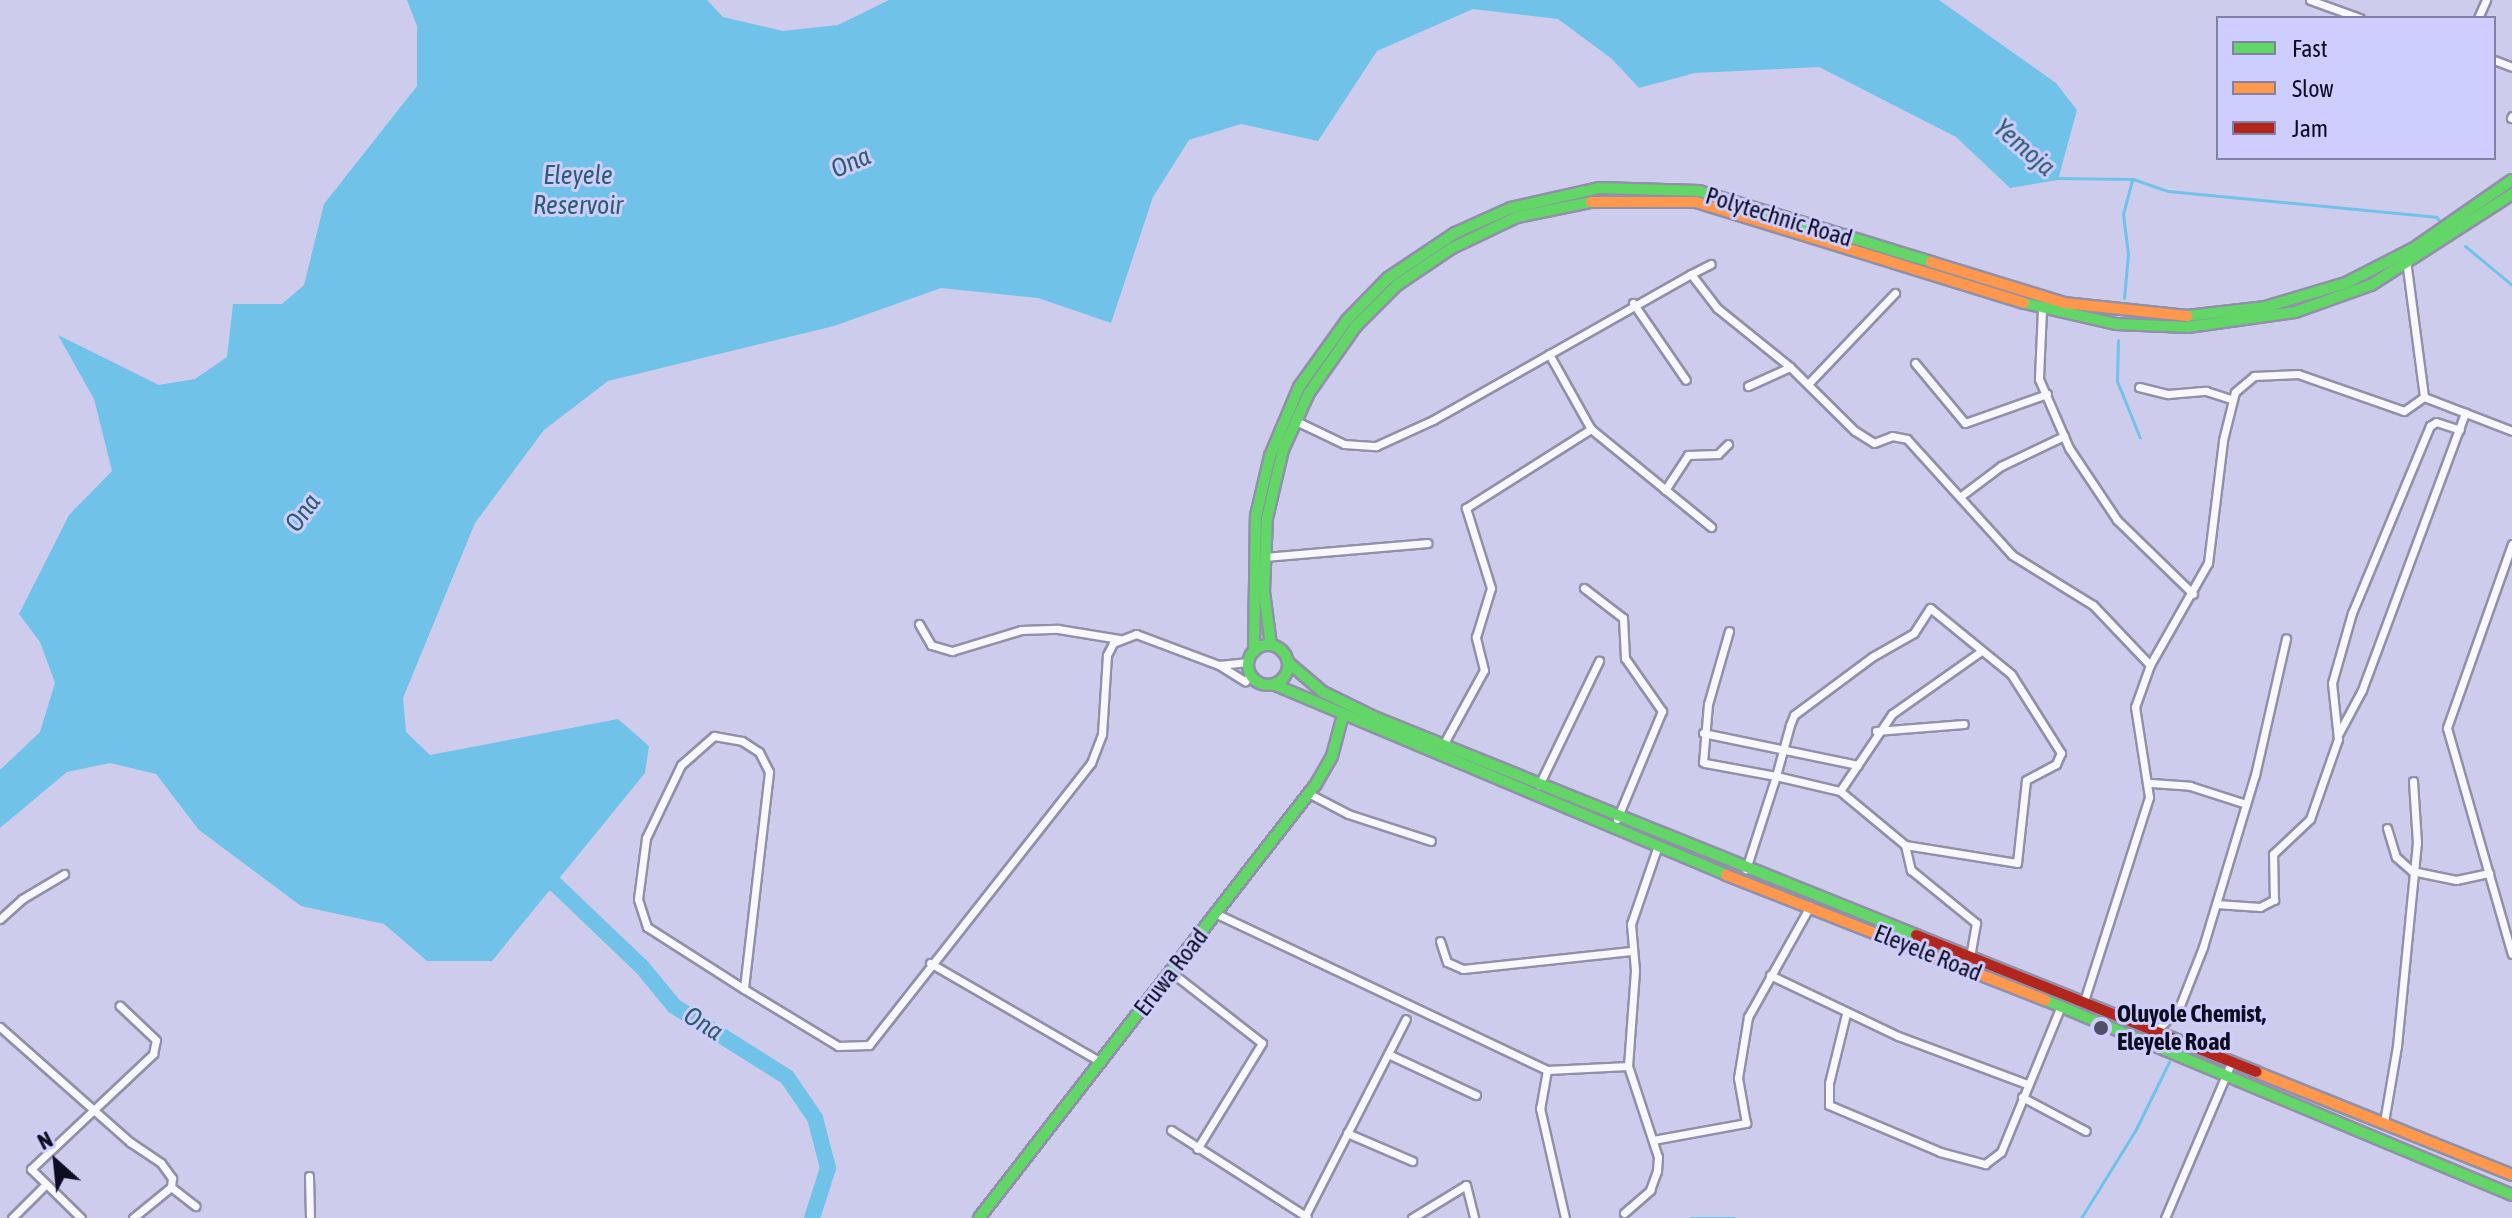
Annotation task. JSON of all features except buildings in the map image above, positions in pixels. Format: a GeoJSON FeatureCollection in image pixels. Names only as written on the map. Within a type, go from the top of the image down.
{"type":"FeatureCollection","features":[{"type":"Feature","properties":{"kind":"main road","name":"Polytechnic Road"},"geometry":{"type":"LineString","coordinates":[[1271,645],[1265,557],[1277,470],[1295,421],[1330,358],[1397,285],[1480,233],[1569,204],[1638,197],[1696,202],[2042,309],[2116,324],[2221,325],[2295,312],[2371,285],[2512,180]]}},
{"type":"Feature","properties":{"kind":"main road","name":"Polytechnic Road"},"geometry":{"type":"LineString","coordinates":[[1253,653],[1256,516],[1270,456],[1299,387],[1347,320],[1388,278],[1455,233],[1511,208],[1599,188],[1699,191],[2045,298],[2158,316],[2217,314],[2291,301],[2346,283],[2406,260],[2512,194]]}},
{"type":"Feature","properties":{"kind":"main road"},"geometry":{"type":"LineString","coordinates":[[1271,645],[1283,651],[1289,663],[1284,679],[1275,685],[1261,685],[1250,676],[1253,653],[1271,645]]}},
{"type":"Feature","properties":{"kind":"main road","name":"Eleyele Road"},"geometry":{"type":"LineString","coordinates":[[1289,663],[1345,702],[1538,786],[2162,1032],[2512,1175]]}},
{"type":"Feature","properties":{"kind":"main road","name":"Eleyele Road"},"geometry":{"type":"LineString","coordinates":[[1275,685],[1657,848],[2162,1046],[2512,1195]]}},
{"type":"Feature","properties":{"kind":"main road","name":"Eruwa Road"},"geometry":{"type":"LineString","coordinates":[[979,1218],[1308,793],[1332,756],[1343,715]]}},
{"type":"Feature","properties":{"kind":"main road"},"geometry":{"type":"LineString","coordinates":[[1456,764],[1461,753]]}},
{"type":"Feature","properties":{"kind":"main road"},"geometry":{"type":"LineString","coordinates":[[1491,779],[1497,767]]}},
{"type":"Feature","properties":{"kind":"street"},"geometry":{"type":"LineString","coordinates":[[2310,0],[2354,16]]}},
{"type":"Feature","properties":{"kind":"street"},"geometry":{"type":"LineString","coordinates":[[2406,260],[2424,397]]}},
{"type":"Feature","properties":{"kind":"street"},"geometry":{"type":"LineString","coordinates":[[1295,421],[1344,444],[1376,446],[1549,354],[1633,303],[1711,264]]}},
{"type":"Feature","properties":{"kind":"street"},"geometry":{"type":"LineString","coordinates":[[1691,274],[1717,308],[1790,367],[1874,443],[1892,436],[1907,439],[2012,555],[2093,605],[2150,665]]}},
{"type":"Feature","properties":{"kind":"street"},"geometry":{"type":"LineString","coordinates":[[1808,384],[1895,293]]}},
{"type":"Feature","properties":{"kind":"street"},"geometry":{"type":"LineString","coordinates":[[1633,303],[1686,380]]}},
{"type":"Feature","properties":{"kind":"street"},"geometry":{"type":"LineString","coordinates":[[2042,309],[2038,356],[2047,394],[2064,436],[2112,514],[2193,594]]}},
{"type":"Feature","properties":{"kind":"street"},"geometry":{"type":"LineString","coordinates":[[1549,354],[1591,429],[1711,527]]}},
{"type":"Feature","properties":{"kind":"street"},"geometry":{"type":"LineString","coordinates":[[1915,363],[1965,423],[2047,394]]}},
{"type":"Feature","properties":{"kind":"street"},"geometry":{"type":"LineString","coordinates":[[1748,386],[1790,367]]}},
{"type":"Feature","properties":{"kind":"street"},"geometry":{"type":"LineString","coordinates":[[2084,1001],[2137,845],[2151,783],[2134,716],[2150,665],[2208,563],[2231,399],[2243,383],[2270,372],[2324,381],[2404,411],[2424,397]]}},
{"type":"Feature","properties":{"kind":"street"},"geometry":{"type":"LineString","coordinates":[[2139,387],[2168,394],[2206,391],[2231,399]]}},
{"type":"Feature","properties":{"kind":"street"},"geometry":{"type":"LineString","coordinates":[[2424,397],[2512,431]]}},
{"type":"Feature","properties":{"kind":"street"},"geometry":{"type":"LineString","coordinates":[[2216,904],[2260,907],[2274,900],[2273,854],[2310,819],[2339,733],[2362,690],[2465,413]]}},
{"type":"Feature","properties":{"kind":"street"},"geometry":{"type":"LineString","coordinates":[[2339,733],[2332,715],[2332,683],[2352,613],[2430,426],[2436,422],[2460,430]]}},
{"type":"Feature","properties":{"kind":"street"},"geometry":{"type":"LineString","coordinates":[[1443,745],[1485,666],[1476,637],[1491,588],[1466,508],[1591,429]]}},
{"type":"Feature","properties":{"kind":"street"},"geometry":{"type":"LineString","coordinates":[[1961,496],[2001,466],[2064,436]]}},
{"type":"Feature","properties":{"kind":"street"},"geometry":{"type":"LineString","coordinates":[[1665,490],[1688,455],[1718,454],[1728,444]]}},
{"type":"Feature","properties":{"kind":"street"},"geometry":{"type":"LineString","coordinates":[[1265,557],[1427,543]]}},
{"type":"Feature","properties":{"kind":"street"},"geometry":{"type":"LineString","coordinates":[[2512,545],[2447,728],[2512,954]]}},
{"type":"Feature","properties":{"kind":"street"},"geometry":{"type":"LineString","coordinates":[[1584,588],[1623,618],[1625,658],[1662,711],[1617,819]]}},
{"type":"Feature","properties":{"kind":"street"},"geometry":{"type":"LineString","coordinates":[[1729,631],[1703,733],[1705,763],[1776,776],[1840,791],[1905,845],[2017,863],[2026,780],[2039,776],[2060,756],[2011,674],[1980,652],[1930,608],[1914,633],[1872,657],[1794,715],[1776,776],[1746,869]]}},
{"type":"Feature","properties":{"kind":"street"},"geometry":{"type":"LineString","coordinates":[[919,624],[931,645],[952,651],[1021,630],[1058,629],[1119,639],[1136,634],[1219,665],[1245,681],[1250,676]]}},
{"type":"Feature","properties":{"kind":"street"},"geometry":{"type":"LineString","coordinates":[[2162,1032],[2179,1008],[2216,904],[2246,804],[2286,638]]}},
{"type":"Feature","properties":{"kind":"street"},"geometry":{"type":"LineString","coordinates":[[744,989],[769,772],[759,752],[742,741],[714,736],[681,765],[646,838],[638,899],[647,927],[744,989],[838,1046],[859,1049],[869,1045],[930,963],[1091,763],[1102,734],[1107,655],[1119,639]]}},
{"type":"Feature","properties":{"kind":"street"},"geometry":{"type":"LineString","coordinates":[[1840,791],[1876,731],[1931,682],[1980,652]]}},
{"type":"Feature","properties":{"kind":"street"},"geometry":{"type":"LineString","coordinates":[[1219,665],[1246,662],[1253,653]]}},
{"type":"Feature","properties":{"kind":"street"},"geometry":{"type":"LineString","coordinates":[[1538,786],[1599,661]]}},
{"type":"Feature","properties":{"kind":"street"},"geometry":{"type":"LineString","coordinates":[[1876,731],[1964,724]]}},
{"type":"Feature","properties":{"kind":"street"},"geometry":{"type":"LineString","coordinates":[[1703,733],[1858,765]]}},
{"type":"Feature","properties":{"kind":"street"},"geometry":{"type":"LineString","coordinates":[[2384,1122],[2397,1046],[2418,817],[2413,781]]}},
{"type":"Feature","properties":{"kind":"street"},"geometry":{"type":"LineString","coordinates":[[2151,783],[2190,786],[2246,804]]}},
{"type":"Feature","properties":{"kind":"street"},"geometry":{"type":"LineString","coordinates":[[1308,793],[1348,814],[1431,841]]}},
{"type":"Feature","properties":{"kind":"street"},"geometry":{"type":"LineString","coordinates":[[2387,828],[2396,857],[2412,871],[2456,880],[2489,873]]}},
{"type":"Feature","properties":{"kind":"street"},"geometry":{"type":"LineString","coordinates":[[1905,845],[1911,870],[1976,923],[1970,956]]}},
{"type":"Feature","properties":{"kind":"street"},"geometry":{"type":"LineString","coordinates":[[1624,1213],[1655,1181],[1658,1157],[1628,1066],[1631,924],[1657,848]]}},
{"type":"Feature","properties":{"kind":"street"},"geometry":{"type":"LineString","coordinates":[[0,919],[35,890],[64,874]]}},
{"type":"Feature","properties":{"kind":"street"},"geometry":{"type":"LineString","coordinates":[[1653,1140],[1746,1123],[1738,1078],[1741,1040],[1770,975],[1810,906]]}},
{"type":"Feature","properties":{"kind":"street"},"geometry":{"type":"LineString","coordinates":[[1217,914],[1547,1070],[1628,1066]]}},
{"type":"Feature","properties":{"kind":"street"},"geometry":{"type":"LineString","coordinates":[[1440,941],[1447,962],[1463,969],[1631,951]]}},
{"type":"Feature","properties":{"kind":"street"},"geometry":{"type":"LineString","coordinates":[[930,963],[1101,1062]]}},
{"type":"Feature","properties":{"kind":"street"},"geometry":{"type":"LineString","coordinates":[[1171,972],[1262,1043],[1197,1149]]}},
{"type":"Feature","properties":{"kind":"street"},"geometry":{"type":"LineString","coordinates":[[1770,975],[1846,1014],[2027,1084]]}},
{"type":"Feature","properties":{"kind":"street"},"geometry":{"type":"LineString","coordinates":[[81,1218],[34,1176],[32,1164],[97,1108],[158,1047],[120,1006]]}},
{"type":"Feature","properties":{"kind":"street"},"geometry":{"type":"LineString","coordinates":[[1846,1014],[1829,1083],[1827,1100],[1833,1110],[1985,1164],[2001,1152],[2061,1006]]}},
{"type":"Feature","properties":{"kind":"street"},"geometry":{"type":"LineString","coordinates":[[1171,1130],[1306,1217],[1406,1019]]}},
{"type":"Feature","properties":{"kind":"street"},"geometry":{"type":"LineString","coordinates":[[0,1027],[97,1108],[130,1142],[161,1163],[172,1178],[171,1187],[133,1218]]}},
{"type":"Feature","properties":{"kind":"street"},"geometry":{"type":"LineString","coordinates":[[1388,1054],[1476,1095]]}},
{"type":"Feature","properties":{"kind":"street"},"geometry":{"type":"LineString","coordinates":[[2165,1218],[2232,1061]]}},
{"type":"Feature","properties":{"kind":"street"},"geometry":{"type":"LineString","coordinates":[[1547,1070],[1540,1108],[1565,1218]]}},
{"type":"Feature","properties":{"kind":"street"},"geometry":{"type":"LineString","coordinates":[[2022,1097],[2086,1131]]}},
{"type":"Feature","properties":{"kind":"street"},"geometry":{"type":"LineString","coordinates":[[1347,1133],[1412,1161]]}},
{"type":"Feature","properties":{"kind":"street"},"geometry":{"type":"LineString","coordinates":[[309,1176],[310,1218]]}},
{"type":"Feature","properties":{"kind":"street"},"geometry":{"type":"LineString","coordinates":[[1412,1218],[1466,1185],[1474,1218]]}},
{"type":"Feature","properties":{"kind":"street"},"geometry":{"type":"LineString","coordinates":[[12,1218],[44,1186]]}},
{"type":"Feature","properties":{"kind":"street"},"geometry":{"type":"LineString","coordinates":[[171,1187],[195,1206]]}},
{"type":"Feature","properties":{"kind":"water","name":"Eleyele Reservoir"},"geometry":{"type":"Polygon","coordinates":[[[407,0],[707,0],[723,17],[783,31],[838,25],[889,0],[1939,0],[2056,83],[2077,110],[2058,180],[2010,188],[1956,137],[1819,67],[1695,73],[1639,88],[1612,59],[1558,19],[1473,9],[1377,51],[1318,141],[1241,124],[1189,140],[1153,197],[1111,323],[1038,298],[941,288],[834,326],[608,381],[544,430],[475,523],[403,698],[406,732],[430,755],[618,719],[649,746],[645,773],[492,961],[427,961],[384,924],[301,906],[199,830],[156,774],[110,763],[67,772],[0,828],[0,770],[40,732],[55,683],[40,642],[19,614],[69,515],[112,471],[94,399],[58,335],[159,385],[195,379],[227,357],[233,304],[282,304],[304,285],[324,204],[417,86],[417,26],[407,0]]]}},
{"type":"Feature","properties":{"kind":"waterway","name":"Yemoja"},"geometry":{"type":"LineString","coordinates":[[2056,178],[2133,179],[2168,191],[2436,217],[2442,223]]}},
{"type":"Feature","properties":{"kind":"waterway"},"geometry":{"type":"LineString","coordinates":[[2124,298],[2128,254],[2123,214],[2132,180]]}},
{"type":"Feature","properties":{"kind":"waterway","name":"Yemoja"},"geometry":{"type":"LineString","coordinates":[[2465,246],[2512,285]]}},
{"type":"Feature","properties":{"kind":"waterway"},"geometry":{"type":"LineString","coordinates":[[2118,340],[2117,381],[2140,438]]}},
{"type":"Feature","properties":{"kind":"waterway","name":"Ona"},"geometry":{"type":"LineString","coordinates":[[536,880],[555,884],[642,967],[674,1006],[787,1077],[815,1118],[828,1168],[812,1218]]}},
{"type":"Feature","properties":{"kind":"waterway"},"geometry":{"type":"LineString","coordinates":[[2081,1218],[2135,1131],[2169,1062]]}},
{"type":"Feature","properties":{"kind":"waterway"},"geometry":{"type":"LineString","coordinates":[[1691,1218],[1734,1218]]}},
{"type":"Feature","properties":{"kind":"traffic: fast"},"geometry":{"type":"LineString","coordinates":[[2187,316],[2265,307],[2346,283],[2414,248],[2512,180]]}},
{"type":"Feature","properties":{"kind":"traffic: fast"},"geometry":{"type":"LineString","coordinates":[[1254,651],[1256,516],[1270,456],[1299,387],[1347,320],[1388,278],[1455,233],[1511,208],[1599,188],[1699,191],[1931,262]]}},
{"type":"Feature","properties":{"kind":"traffic: fast"},"geometry":{"type":"LineString","coordinates":[[2024,303],[2116,324],[2188,327],[2295,312],[2371,285],[2512,194]]}},
{"type":"Feature","properties":{"kind":"traffic: fast"},"geometry":{"type":"LineString","coordinates":[[1271,645],[1264,592],[1267,518],[1283,450],[1309,393],[1356,326],[1397,285],[1452,248],[1517,217],[1591,202]]}},
{"type":"Feature","properties":{"kind":"traffic: fast"},"geometry":{"type":"LineString","coordinates":[[1268,645],[1282,651],[1288,665],[1282,679],[1268,685],[1254,679],[1248,665],[1254,651],[1268,645]]}},
{"type":"Feature","properties":{"kind":"traffic: fast"},"geometry":{"type":"LineString","coordinates":[[1289,663],[1323,692],[1374,717],[1916,935]]}},
{"type":"Feature","properties":{"kind":"traffic: fast"},"geometry":{"type":"LineString","coordinates":[[1275,685],[1726,875]]}},
{"type":"Feature","properties":{"kind":"traffic: fast"},"geometry":{"type":"LineString","coordinates":[[979,1218],[1316,784],[1332,756],[1343,715]]}},
{"type":"Feature","properties":{"kind":"traffic: fast"},"geometry":{"type":"LineString","coordinates":[[2045,1000],[2512,1195]]}},
{"type":"Feature","properties":{"kind":"traffic: slow"},"geometry":{"type":"LineString","coordinates":[[1591,202],[1696,202],[2024,303]]}},
{"type":"Feature","properties":{"kind":"traffic: slow"},"geometry":{"type":"LineString","coordinates":[[1931,262],[2064,303],[2187,316]]}},
{"type":"Feature","properties":{"kind":"traffic: slow"},"geometry":{"type":"LineString","coordinates":[[1726,875],[2045,1000]]}},
{"type":"Feature","properties":{"kind":"traffic: slow"},"geometry":{"type":"LineString","coordinates":[[2256,1072],[2512,1175]]}},
{"type":"Feature","properties":{"kind":"traffic: jam"},"geometry":{"type":"LineString","coordinates":[[1916,935],[2256,1072]]}},
{"type":"Feature","properties":{"kind":"place","name":"Oluyole Chemist, Eleyele Road"},"geometry":{"type":"Point","coordinates":[2101,1028]}}]}
